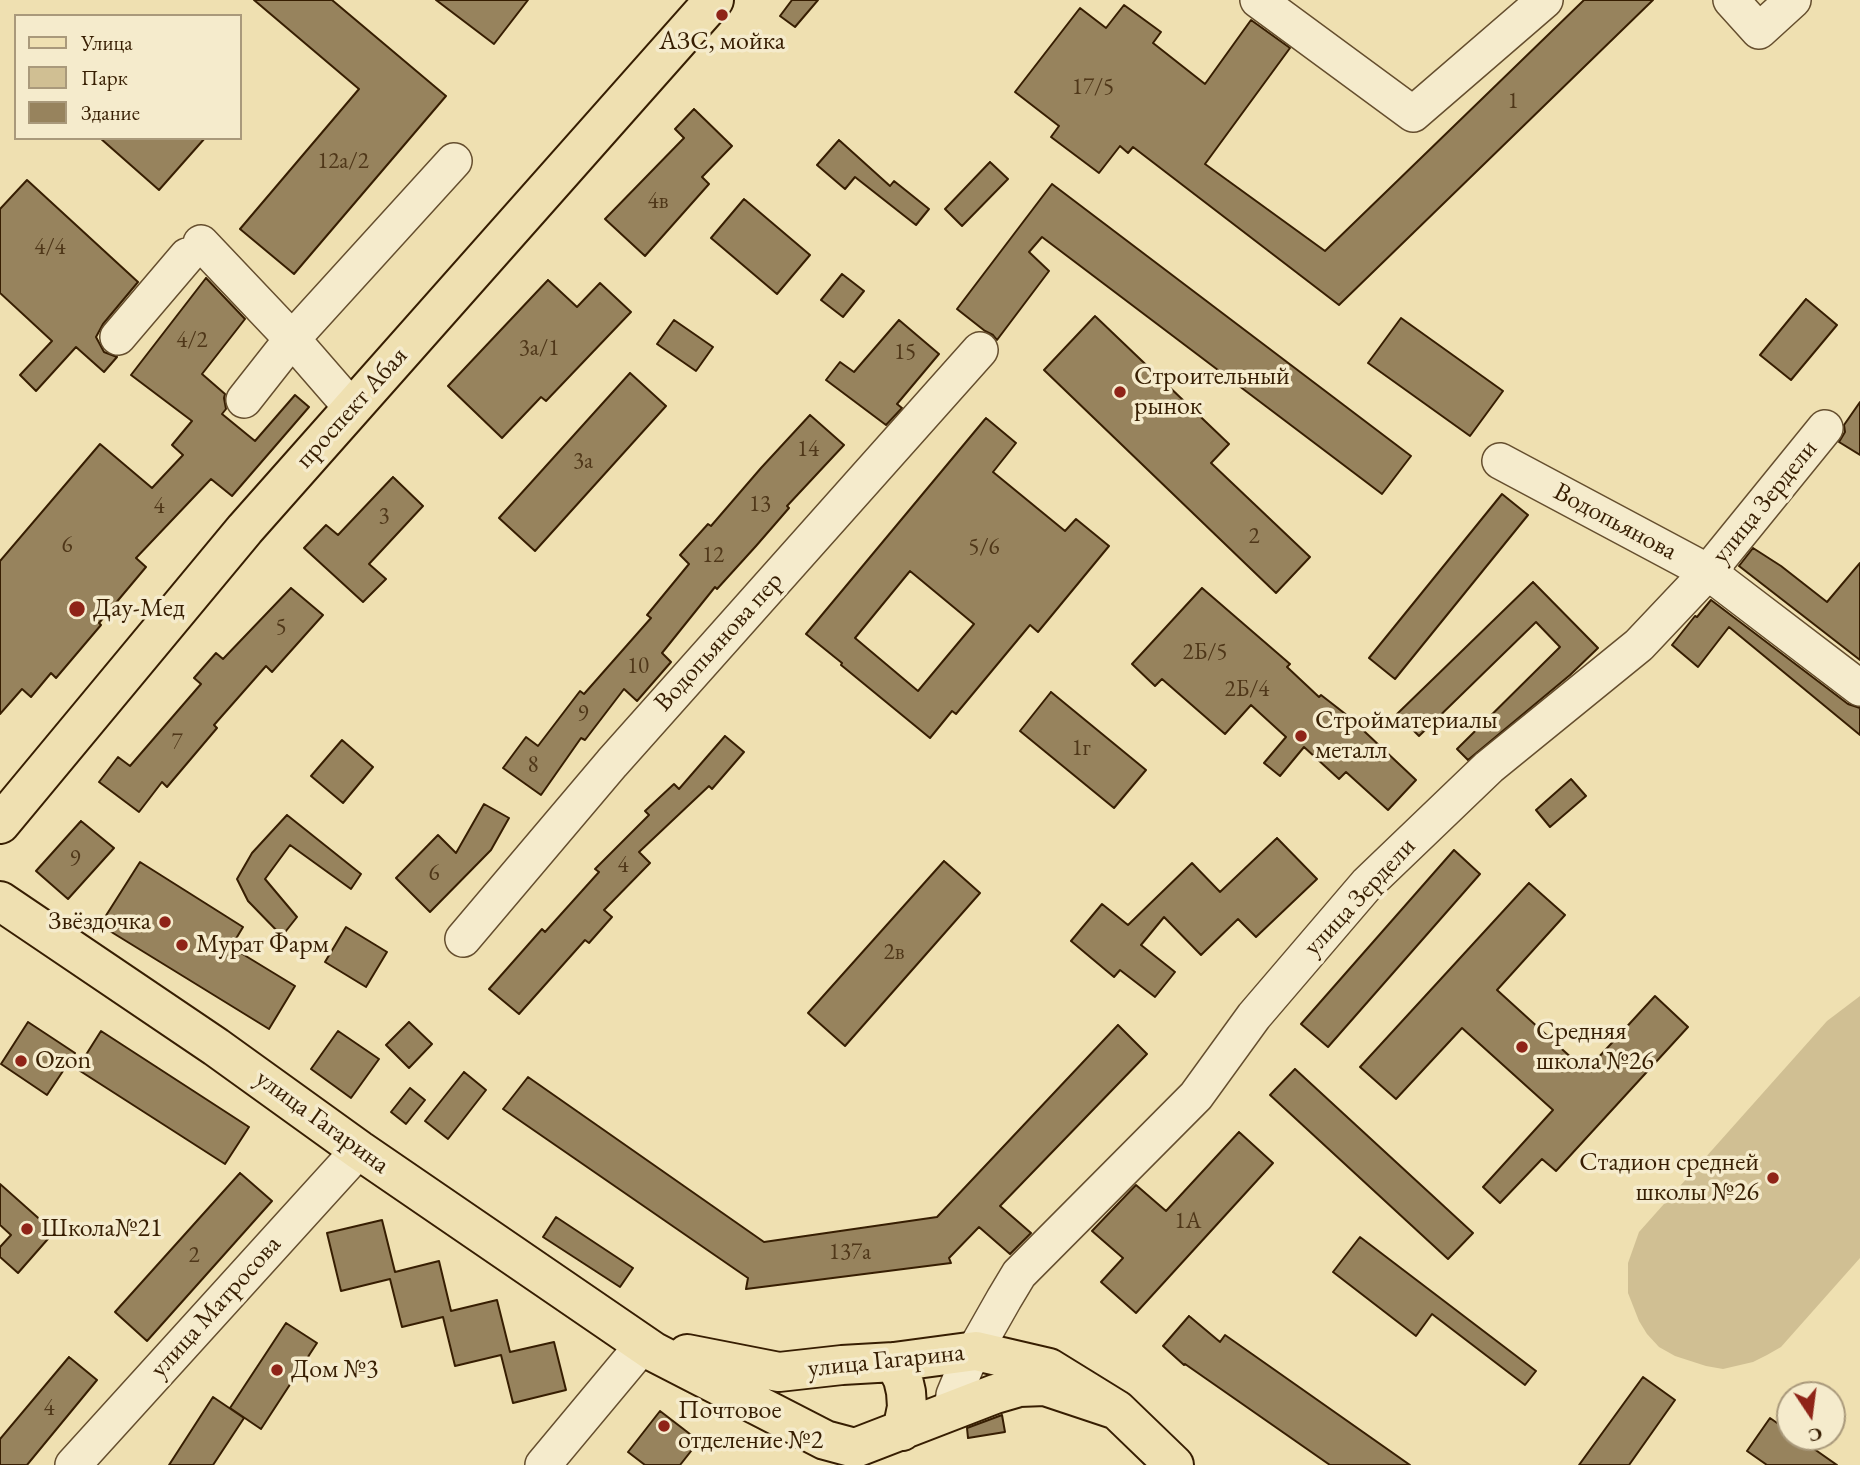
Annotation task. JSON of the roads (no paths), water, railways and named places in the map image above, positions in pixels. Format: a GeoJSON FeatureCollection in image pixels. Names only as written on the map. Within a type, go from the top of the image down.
{"type":"FeatureCollection","features":[{"type":"Feature","properties":{"kind":"main road","name":"проспект Абая"},"geometry":{"type":"LineString","coordinates":[[0,824],[245,529],[714,0]]}},
{"type":"Feature","properties":{"kind":"main road","name":"улица Гагарина"},"geometry":{"type":"LineString","coordinates":[[0,901],[216,1047],[359,1150],[643,1345],[825,1440],[852,1457],[902,1431],[952,1410],[1019,1387],[1045,1386],[1117,1410]]}},
{"type":"Feature","properties":{"kind":"main road","name":"улица Гагарина"},"geometry":{"type":"LineString","coordinates":[[643,1345],[779,1373],[976,1351],[1049,1368],[1117,1410],[1174,1465]]}},
{"type":"Feature","properties":{"kind":"main road"},"geometry":{"type":"LineString","coordinates":[[894,1362],[906,1392],[907,1408],[902,1431]]}},
{"type":"Feature","properties":{"kind":"main road"},"geometry":{"type":"LineString","coordinates":[[768,1412],[764,1389],[768,1381],[779,1373]]}},
{"type":"Feature","properties":{"kind":"street"},"geometry":{"type":"LineString","coordinates":[[1258,0],[1413,114],[1545,0]]}},
{"type":"Feature","properties":{"kind":"street"},"geometry":{"type":"LineString","coordinates":[[1731,0],[1759,31],[1793,0]]}},
{"type":"Feature","properties":{"kind":"street"},"geometry":{"type":"LineString","coordinates":[[244,400],[292,340],[454,161]]}},
{"type":"Feature","properties":{"kind":"street"},"geometry":{"type":"LineString","coordinates":[[118,337],[194,249],[292,340],[352,408]]}},
{"type":"Feature","properties":{"kind":"street","name":"Водопьянова пер"},"geometry":{"type":"LineString","coordinates":[[463,939],[612,762],[980,350]]}},
{"type":"Feature","properties":{"kind":"street","name":"улица Зердели"},"geometry":{"type":"LineString","coordinates":[[952,1410],[958,1383],[1019,1274],[1196,1096],[1254,1016],[1367,884],[1489,767],[1639,645],[1708,572],[1825,428]]}},
{"type":"Feature","properties":{"kind":"street","name":"Водопьянова"},"geometry":{"type":"LineString","coordinates":[[1500,461],[1708,572],[1860,688]]}},
{"type":"Feature","properties":{"kind":"street","name":"улица Матросова"},"geometry":{"type":"LineString","coordinates":[[73,1465],[359,1150]]}},
{"type":"Feature","properties":{"kind":"street"},"geometry":{"type":"LineString","coordinates":[[543,1465],[643,1345]]}},
{"type":"Feature","properties":{"kind":"place","name":"АЗС, мойка"},"geometry":{"type":"Point","coordinates":[722,15]}},
{"type":"Feature","properties":{"kind":"place","name":"Строительный рынок"},"geometry":{"type":"Point","coordinates":[1120,392]}},
{"type":"Feature","properties":{"kind":"place","name":"Дау-Мед"},"geometry":{"type":"Point","coordinates":[77,609]}},
{"type":"Feature","properties":{"kind":"place","name":"Стройматериалы металл"},"geometry":{"type":"Point","coordinates":[1301,736]}},
{"type":"Feature","properties":{"kind":"place","name":"Звёздочка"},"geometry":{"type":"Point","coordinates":[165,922]}},
{"type":"Feature","properties":{"kind":"place","name":"Мурат Фарм"},"geometry":{"type":"Point","coordinates":[182,945]}},
{"type":"Feature","properties":{"kind":"place","name":"Средняя школа №26"},"geometry":{"type":"Point","coordinates":[1522,1047]}},
{"type":"Feature","properties":{"kind":"place","name":"Ozon"},"geometry":{"type":"Point","coordinates":[21,1061]}},
{"type":"Feature","properties":{"kind":"place","name":"Стадион средней школы №26"},"geometry":{"type":"Point","coordinates":[1773,1178]}},
{"type":"Feature","properties":{"kind":"place","name":"Школа№21"},"geometry":{"type":"Point","coordinates":[27,1229]}},
{"type":"Feature","properties":{"kind":"place","name":"Дом №3"},"geometry":{"type":"Point","coordinates":[277,1370]}},
{"type":"Feature","properties":{"kind":"place","name":"Почтовое отделение №2"},"geometry":{"type":"Point","coordinates":[664,1426]}}]}
